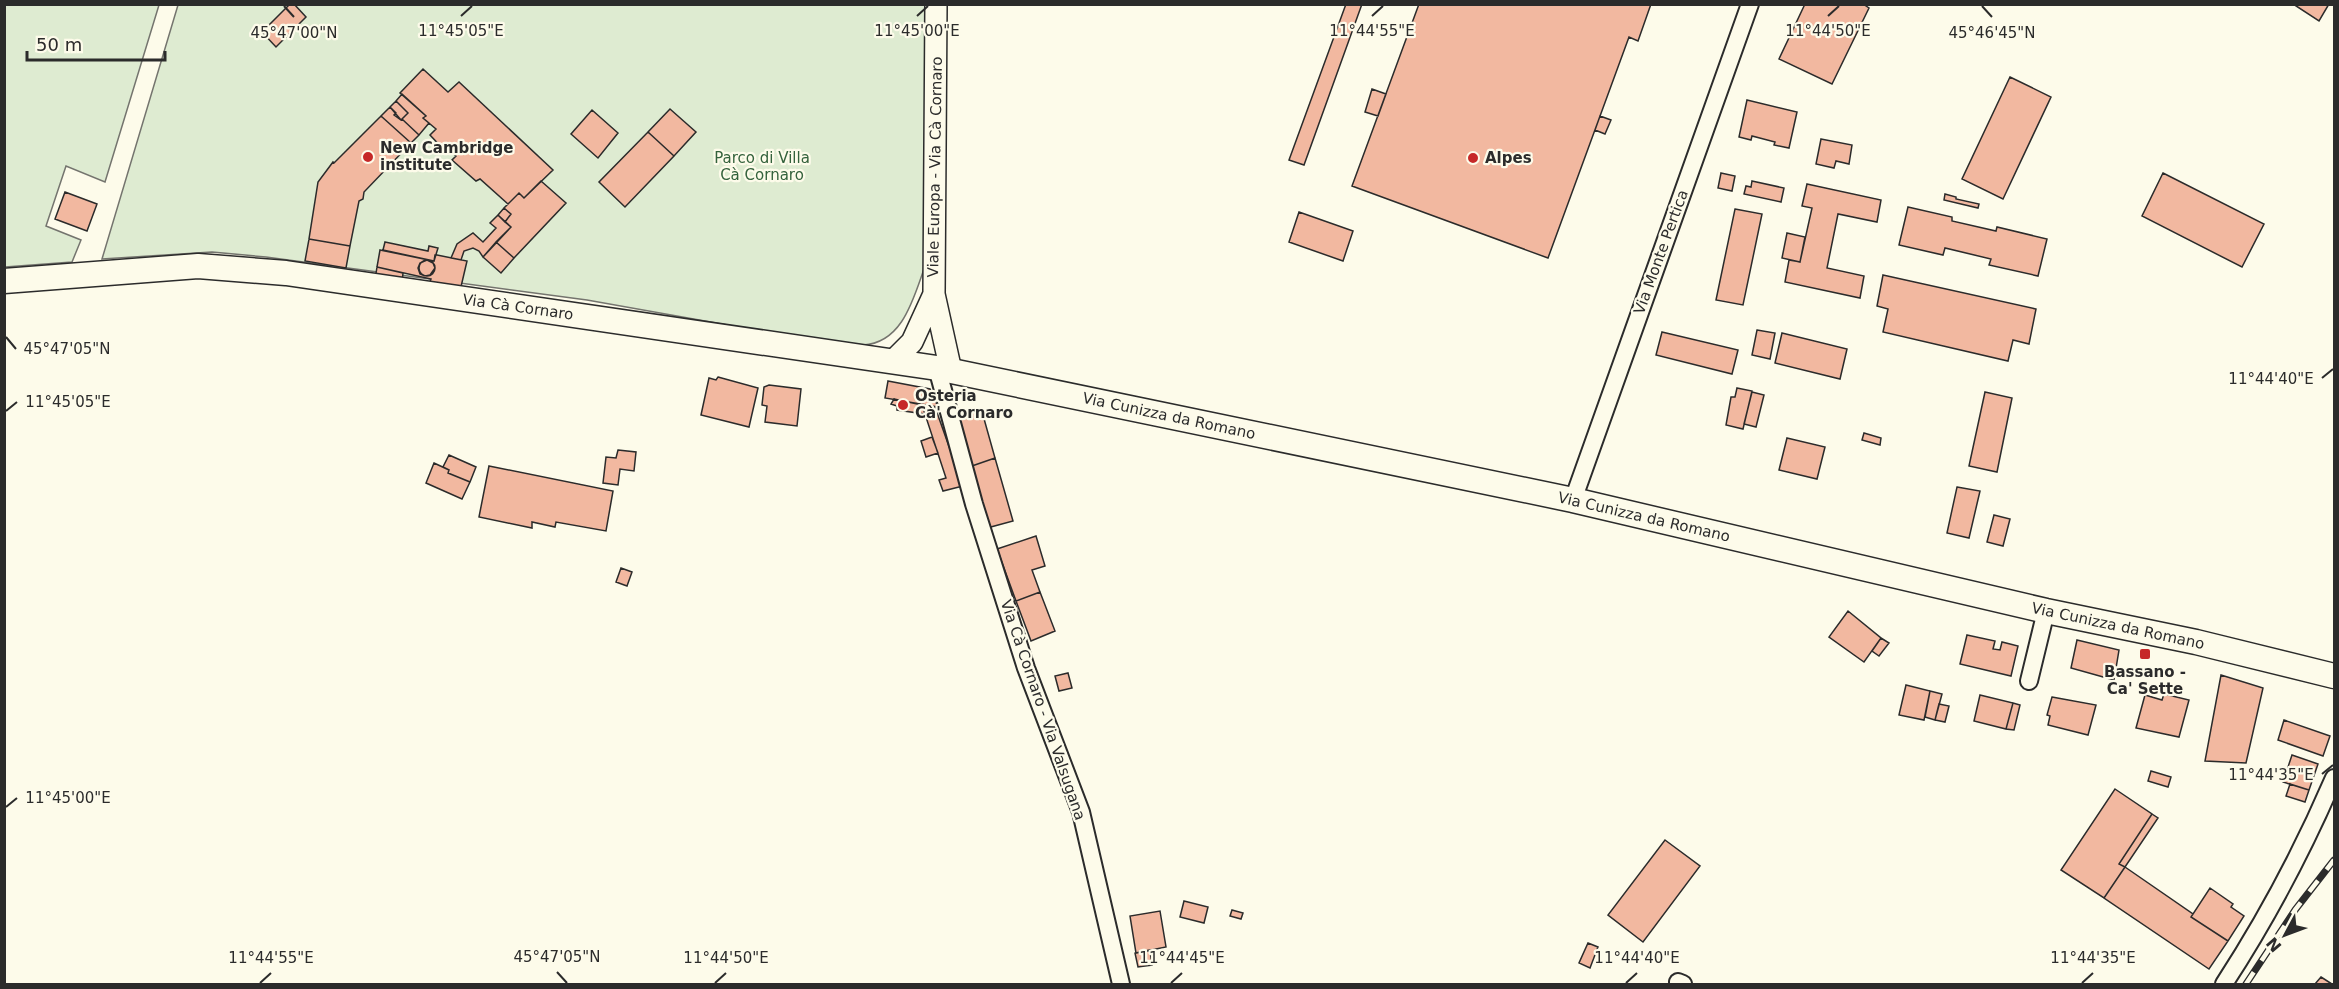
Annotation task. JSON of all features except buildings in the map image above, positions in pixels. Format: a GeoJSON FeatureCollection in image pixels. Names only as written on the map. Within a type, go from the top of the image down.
{"type":"FeatureCollection","features":[{"type":"Feature","properties":{"kind":"main road","name":"Via Cà Cornaro"},"geometry":{"type":"LineString","coordinates":[[4,281],[198,266],[286,273],[894,360],[944,370]]}},
{"type":"Feature","properties":{"kind":"main road","name":"Via Cunizza da Romano"},"geometry":{"type":"LineString","coordinates":[[944,370],[1573,500],[2046,611],[2196,642],[2334,676]]}},
{"type":"Feature","properties":{"kind":"street","name":"Viale Europa - Via Cà Cornaro"},"geometry":{"type":"LineString","coordinates":[[934,294],[936,4]]}},
{"type":"Feature","properties":{"kind":"street","name":"Via Monte Pertica"},"geometry":{"type":"LineString","coordinates":[[1573,500],[1750,4]]}},
{"type":"Feature","properties":{"kind":"street"},"geometry":{"type":"LineString","coordinates":[[894,360],[907,349],[934,294]]}},
{"type":"Feature","properties":{"kind":"street"},"geometry":{"type":"LineString","coordinates":[[934,294],[944,370]]}},
{"type":"Feature","properties":{"kind":"street"},"geometry":{"type":"LineString","coordinates":[[916,333],[921,345],[944,370]]}},
{"type":"Feature","properties":{"kind":"street","name":"Via Cà Cornaro - Via Valsugana"},"geometry":{"type":"LineString","coordinates":[[944,370],[974,504],[1026,669],[1081,813],[1121,984]]}},
{"type":"Feature","properties":{"kind":"street"},"geometry":{"type":"LineString","coordinates":[[2029,681],[2046,611]]}},
{"type":"Feature","properties":{"kind":"street"},"geometry":{"type":"LineString","coordinates":[[2224,984],[2263,925],[2309,836],[2334,778]]}},
{"type":"Feature","properties":{"kind":"green space"},"geometry":{"type":"Polygon","coordinates":[[[5,4],[159,5],[105,182],[66,166],[46,226],[81,240],[72,262],[5,267],[5,4]]]}},
{"type":"Feature","properties":{"kind":"green space","name":"Parco di Villa Cà Cornaro"},"geometry":{"type":"Polygon","coordinates":[[[178,5],[928,5],[924,269],[915,294],[897,328],[887,337],[863,345],[783,335],[587,300],[266,257],[212,252],[102,259],[178,5]]]}},
{"type":"Feature","properties":{"kind":"railway"},"geometry":{"type":"LineString","coordinates":[[2246,984],[2295,910],[2334,860]]}},
{"type":"Feature","properties":{"kind":"place","name":"New Cambridge institute"},"geometry":{"type":"Point","coordinates":[368,157]}},
{"type":"Feature","properties":{"kind":"place","name":"Alpes"},"geometry":{"type":"Point","coordinates":[1473,158]}},
{"type":"Feature","properties":{"kind":"place","name":"Osteria Cà' Cornaro"},"geometry":{"type":"Point","coordinates":[903,405]}},
{"type":"Feature","properties":{"kind":"place","name":"Bassano - Ca' Sette"},"geometry":{"type":"Point","coordinates":[2145,654]}}]}
